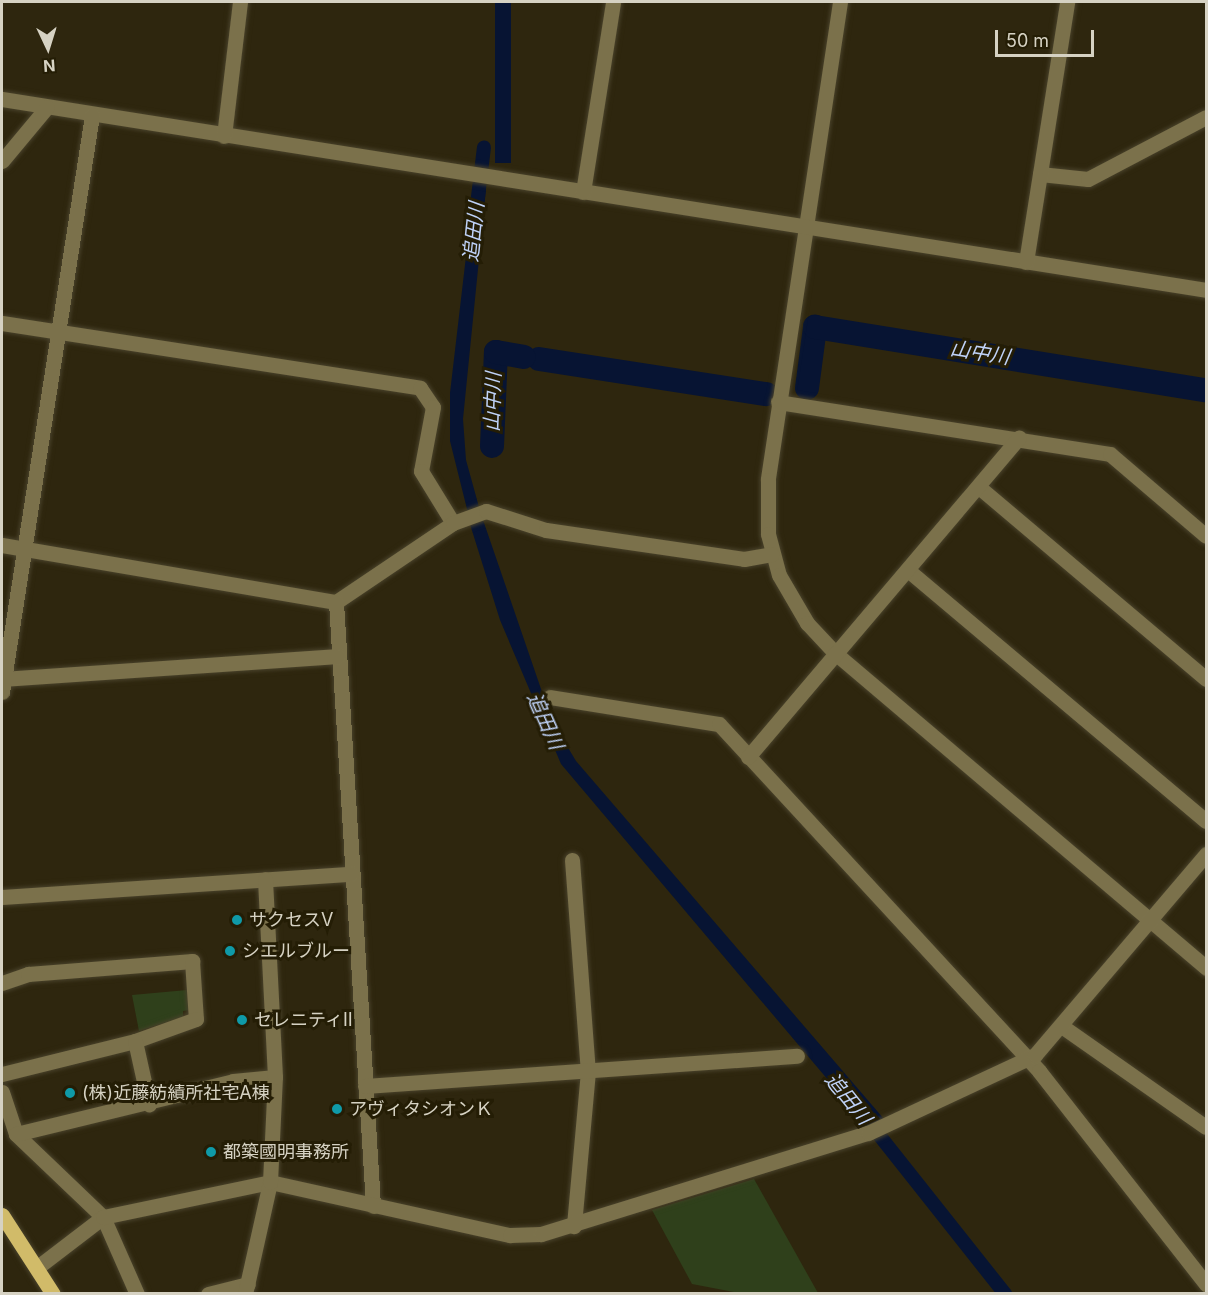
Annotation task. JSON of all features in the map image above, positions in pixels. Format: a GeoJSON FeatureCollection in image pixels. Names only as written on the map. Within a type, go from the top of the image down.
{"type":"FeatureCollection","features":[{"type":"Feature","properties":{"kind":"main road"},"geometry":{"type":"LineString","coordinates":[[2,1215],[39,1266],[53,1293]]}},
{"type":"Feature","properties":{"kind":"street"},"geometry":{"type":"LineString","coordinates":[[224,136],[240,2]]}},
{"type":"Feature","properties":{"kind":"street"},"geometry":{"type":"LineString","coordinates":[[584,192],[613,2]]}},
{"type":"Feature","properties":{"kind":"street"},"geometry":{"type":"LineString","coordinates":[[840,2],[778,402],[766,500],[772,554],[793,604],[835,653],[1206,968]]}},
{"type":"Feature","properties":{"kind":"street"},"geometry":{"type":"LineString","coordinates":[[1026,262],[1067,2]]}},
{"type":"Feature","properties":{"kind":"street"},"geometry":{"type":"LineString","coordinates":[[2,99],[1206,290]]}},
{"type":"Feature","properties":{"kind":"street"},"geometry":{"type":"LineString","coordinates":[[2,161],[47,107]]}},
{"type":"Feature","properties":{"kind":"street"},"geometry":{"type":"LineString","coordinates":[[92,115],[2,684],[338,656]]}},
{"type":"Feature","properties":{"kind":"street"},"geometry":{"type":"LineString","coordinates":[[1040,174],[1088,179],[1206,117]]}},
{"type":"Feature","properties":{"kind":"street"},"geometry":{"type":"LineString","coordinates":[[2,323],[420,388],[433,407],[420,464],[423,480],[453,523]]}},
{"type":"Feature","properties":{"kind":"street"},"geometry":{"type":"LineString","coordinates":[[778,402],[1110,454],[1206,536]]}},
{"type":"Feature","properties":{"kind":"street"},"geometry":{"type":"LineString","coordinates":[[748,758],[835,653],[980,488],[1018,438]]}},
{"type":"Feature","properties":{"kind":"street"},"geometry":{"type":"LineString","coordinates":[[980,488],[1206,679]]}},
{"type":"Feature","properties":{"kind":"street"},"geometry":{"type":"LineString","coordinates":[[2,545],[336,602],[453,523],[486,511],[546,530],[744,559],[772,554]]}},
{"type":"Feature","properties":{"kind":"street"},"geometry":{"type":"LineString","coordinates":[[909,571],[1206,821]]}},
{"type":"Feature","properties":{"kind":"street"},"geometry":{"type":"LineString","coordinates":[[336,602],[373,1206]]}},
{"type":"Feature","properties":{"kind":"street"},"geometry":{"type":"LineString","coordinates":[[550,697],[713,721],[1028,1059],[1206,1284]]}},
{"type":"Feature","properties":{"kind":"street"},"geometry":{"type":"LineString","coordinates":[[39,1266],[103,1217],[270,1182],[510,1235],[574,1226],[881,1127],[1028,1059],[1063,1027],[1206,854]]}},
{"type":"Feature","properties":{"kind":"street"},"geometry":{"type":"LineString","coordinates":[[572,860],[588,1071],[574,1226]]}},
{"type":"Feature","properties":{"kind":"street"},"geometry":{"type":"LineString","coordinates":[[2,897],[351,874]]}},
{"type":"Feature","properties":{"kind":"street"},"geometry":{"type":"LineString","coordinates":[[208,1293],[247,1288],[270,1182],[275,1077],[266,879]]}},
{"type":"Feature","properties":{"kind":"street"},"geometry":{"type":"LineString","coordinates":[[2,983],[28,974],[192,961],[196,1019],[135,1041],[2,1074]]}},
{"type":"Feature","properties":{"kind":"street"},"geometry":{"type":"LineString","coordinates":[[1063,1027],[1206,1127]]}},
{"type":"Feature","properties":{"kind":"street"},"geometry":{"type":"LineString","coordinates":[[135,1041],[149,1104]]}},
{"type":"Feature","properties":{"kind":"street"},"geometry":{"type":"LineString","coordinates":[[366,1086],[797,1056]]}},
{"type":"Feature","properties":{"kind":"street"},"geometry":{"type":"LineString","coordinates":[[16,1134],[149,1104],[233,1081],[275,1077]]}},
{"type":"Feature","properties":{"kind":"street"},"geometry":{"type":"LineString","coordinates":[[2,1092],[16,1134],[103,1217],[137,1293]]}},
{"type":"Feature","properties":{"kind":"green space"},"geometry":{"type":"Polygon","coordinates":[[[187,990],[189,1010],[183,1011],[183,1017],[139,1031],[132,995],[187,990]]]}},
{"type":"Feature","properties":{"kind":"green space"},"geometry":{"type":"Polygon","coordinates":[[[754,1179],[818,1293],[739,1293],[692,1284],[652,1210],[754,1179]]]}},
{"type":"Feature","properties":{"kind":"water"},"geometry":{"type":"Polygon","coordinates":[[[495,2],[511,2],[511,163],[495,163],[495,2]]]}},
{"type":"Feature","properties":{"kind":"water"},"geometry":{"type":"Polygon","coordinates":[[[474,188],[486,189],[463,419],[466,460],[479,507],[468,513],[450,441],[450,393],[474,188]]]}},
{"type":"Feature","properties":{"kind":"water"},"geometry":{"type":"Polygon","coordinates":[[[482,517],[552,721],[576,761],[884,1119],[867,1126],[561,764],[500,620],[469,521],[482,517]]]}},
{"type":"Feature","properties":{"kind":"waterway","name":"追田川"},"geometry":{"type":"LineString","coordinates":[[477,205],[484,147]]}},
{"type":"Feature","properties":{"kind":"waterway","name":"山中川"},"geometry":{"type":"LineString","coordinates":[[807,388],[815,327],[1206,390]]}},
{"type":"Feature","properties":{"kind":"waterway","name":"山中川"},"geometry":{"type":"LineString","coordinates":[[492,446],[496,352],[524,357]]}},
{"type":"Feature","properties":{"kind":"waterway","name":"山中川"},"geometry":{"type":"LineString","coordinates":[[539,359],[766,394]]}},
{"type":"Feature","properties":{"kind":"waterway","name":"追田川"},"geometry":{"type":"LineString","coordinates":[[868,1121],[1005,1294]]}},
{"type":"Feature","properties":{"kind":"place","name":"サクセスⅤ"},"geometry":{"type":"Point","coordinates":[237,920]}},
{"type":"Feature","properties":{"kind":"place","name":"シエルブルー"},"geometry":{"type":"Point","coordinates":[230,951]}},
{"type":"Feature","properties":{"kind":"place","name":"セレニティⅡ"},"geometry":{"type":"Point","coordinates":[242,1020]}},
{"type":"Feature","properties":{"kind":"place","name":"(株)近藤紡績所社宅A棟"},"geometry":{"type":"Point","coordinates":[70,1093]}},
{"type":"Feature","properties":{"kind":"place","name":"アヴィタシオンＫ"},"geometry":{"type":"Point","coordinates":[337,1109]}},
{"type":"Feature","properties":{"kind":"place","name":"都築國明事務所"},"geometry":{"type":"Point","coordinates":[211,1152]}}]}
